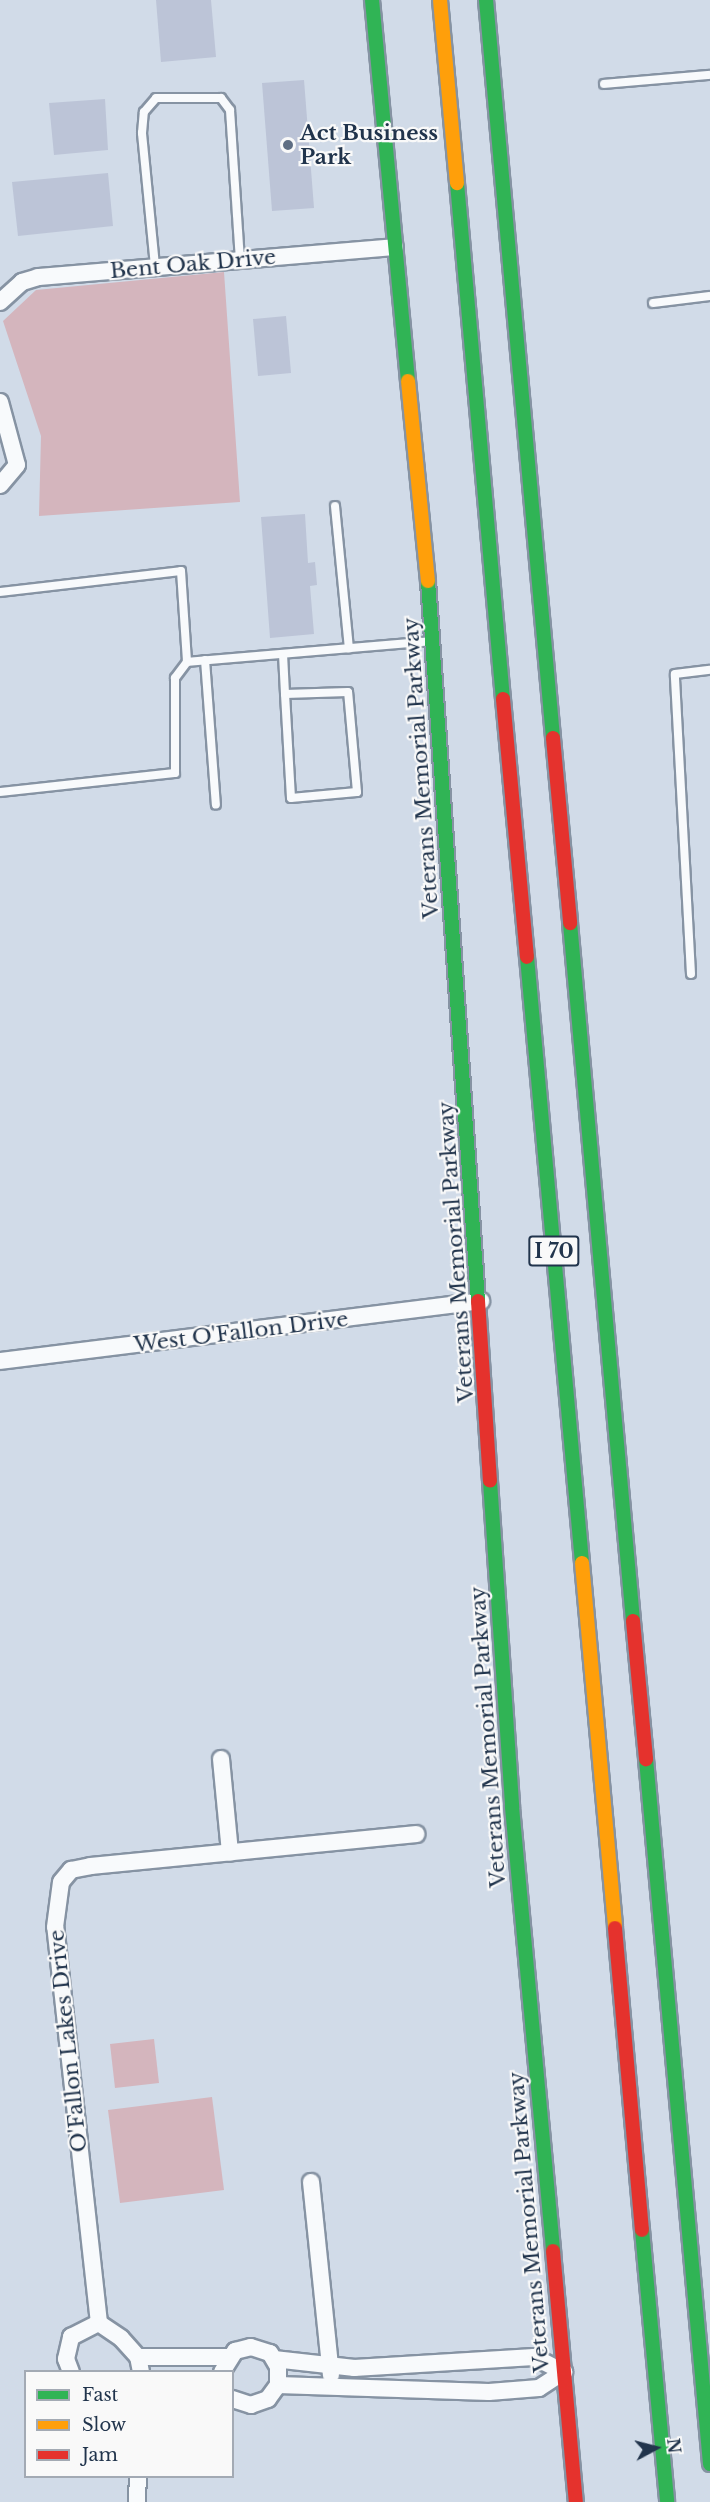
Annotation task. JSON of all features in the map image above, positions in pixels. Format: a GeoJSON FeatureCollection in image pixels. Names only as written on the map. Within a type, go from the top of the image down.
{"type":"FeatureCollection","features":[{"type":"Feature","properties":{"kind":"main road","name":"Veterans Memorial Parkway"},"geometry":{"type":"LineString","coordinates":[[372,0],[433,641],[481,1301],[512,1807],[576,2502]]}},
{"type":"Feature","properties":{"kind":"main road","name":"I 70"},"geometry":{"type":"LineString","coordinates":[[440,0],[667,2502]]}},
{"type":"Feature","properties":{"kind":"main road","name":"I 70"},"geometry":{"type":"LineString","coordinates":[[486,0],[710,2464]]}},
{"type":"Feature","properties":{"kind":"street","name":"Bent Oak Drive"},"geometry":{"type":"LineString","coordinates":[[0,302],[22,282],[38,277],[396,247]]}},
{"type":"Feature","properties":{"kind":"street"},"geometry":{"type":"LineString","coordinates":[[0,402],[17,465],[0,485]]}},
{"type":"Feature","properties":{"kind":"street","name":"West O'Fallon Drive"},"geometry":{"type":"LineString","coordinates":[[0,1361],[481,1301]]}},
{"type":"Feature","properties":{"kind":"street"},"geometry":{"type":"LineString","coordinates":[[221,1759],[230,1852]]}},
{"type":"Feature","properties":{"kind":"street","name":"O'Fallon Lakes Drive"},"geometry":{"type":"LineString","coordinates":[[99,2323],[55,1927],[61,1882],[71,1870],[91,1866],[416,1834]]}},
{"type":"Feature","properties":{"kind":"street"},"geometry":{"type":"LineString","coordinates":[[311,2182],[331,2365],[331,2388]]}},
{"type":"Feature","properties":{"kind":"street"},"geometry":{"type":"LineString","coordinates":[[70,2370],[66,2359],[71,2337],[99,2323],[140,2364],[225,2364],[252,2347],[274,2359],[331,2365],[534,2357],[564,2372]]}},
{"type":"Feature","properties":{"kind":"street"},"geometry":{"type":"LineString","coordinates":[[274,2359],[278,2385]]}},
{"type":"Feature","properties":{"kind":"street"},"geometry":{"type":"LineString","coordinates":[[234,2399],[260,2403],[278,2385],[489,2392],[539,2388],[564,2372]]}},
{"type":"Feature","properties":{"kind":"street"},"geometry":{"type":"LineString","coordinates":[[137,2502],[138,2478]]}},
{"type":"Feature","properties":{"kind":"lane"},"geometry":{"type":"LineString","coordinates":[[604,84],[710,75]]}},
{"type":"Feature","properties":{"kind":"lane"},"geometry":{"type":"LineString","coordinates":[[155,266],[142,133],[144,112],[156,98],[220,98],[230,110],[240,259]]}},
{"type":"Feature","properties":{"kind":"lane"},"geometry":{"type":"LineString","coordinates":[[653,303],[710,296]]}},
{"type":"Feature","properties":{"kind":"lane"},"geometry":{"type":"LineString","coordinates":[[335,507],[349,648]]}},
{"type":"Feature","properties":{"kind":"lane"},"geometry":{"type":"LineString","coordinates":[[0,592],[181,571],[187,662],[175,678],[175,773],[0,792]]}},
{"type":"Feature","properties":{"kind":"lane"},"geometry":{"type":"LineString","coordinates":[[187,662],[433,641]]}},
{"type":"Feature","properties":{"kind":"lane"},"geometry":{"type":"LineString","coordinates":[[283,654],[285,694],[291,798],[357,792],[348,692],[285,694]]}},
{"type":"Feature","properties":{"kind":"lane"},"geometry":{"type":"LineString","coordinates":[[205,660],[216,805]]}},
{"type":"Feature","properties":{"kind":"lane"},"geometry":{"type":"LineString","coordinates":[[691,974],[675,674],[710,670]]}},
{"type":"Feature","properties":{"kind":"shaded area"},"geometry":{"type":"Polygon","coordinates":[[[224,272],[240,502],[39,516],[41,436],[3,321],[36,290],[224,272]]]}},
{"type":"Feature","properties":{"kind":"shaded area"},"geometry":{"type":"Polygon","coordinates":[[[154,2039],[159,2083],[115,2088],[110,2044],[154,2039]]]}},
{"type":"Feature","properties":{"kind":"shaded area"},"geometry":{"type":"Polygon","coordinates":[[[212,2097],[224,2190],[120,2203],[108,2110],[212,2097]]]}},
{"type":"Feature","properties":{"kind":"building"},"geometry":{"type":"Polygon","coordinates":[[[156,0],[211,0],[216,57],[161,62],[156,0]]]}},
{"type":"Feature","properties":{"kind":"building","name":"Act Business Park"},"geometry":{"type":"Polygon","coordinates":[[[304,80],[314,208],[272,211],[262,83],[304,80]]]}},
{"type":"Feature","properties":{"kind":"building"},"geometry":{"type":"Polygon","coordinates":[[[105,99],[108,150],[54,155],[49,103],[105,99]]]}},
{"type":"Feature","properties":{"kind":"building"},"geometry":{"type":"Polygon","coordinates":[[[108,173],[113,226],[18,236],[12,182],[108,173]]]}},
{"type":"Feature","properties":{"kind":"building"},"geometry":{"type":"Polygon","coordinates":[[[286,316],[291,373],[258,376],[253,319],[286,316]]]}},
{"type":"Feature","properties":{"kind":"building"},"geometry":{"type":"Polygon","coordinates":[[[305,514],[308,563],[315,562],[317,585],[310,586],[314,634],[270,638],[261,517],[305,514]]]}},
{"type":"Feature","properties":{"kind":"traffic: fast"},"geometry":{"type":"LineString","coordinates":[[372,0],[408,381]]}},
{"type":"Feature","properties":{"kind":"traffic: fast"},"geometry":{"type":"LineString","coordinates":[[486,0],[553,738]]}},
{"type":"Feature","properties":{"kind":"traffic: fast"},"geometry":{"type":"LineString","coordinates":[[457,183],[503,699]]}},
{"type":"Feature","properties":{"kind":"traffic: fast"},"geometry":{"type":"LineString","coordinates":[[428,581],[478,1301]]}},
{"type":"Feature","properties":{"kind":"traffic: fast"},"geometry":{"type":"LineString","coordinates":[[570,923],[633,1621]]}},
{"type":"Feature","properties":{"kind":"traffic: fast"},"geometry":{"type":"LineString","coordinates":[[527,957],[582,1563]]}},
{"type":"Feature","properties":{"kind":"traffic: fast"},"geometry":{"type":"LineString","coordinates":[[490,1481],[512,1807],[553,2251]]}},
{"type":"Feature","properties":{"kind":"traffic: fast"},"geometry":{"type":"LineString","coordinates":[[646,1759],[710,2464]]}},
{"type":"Feature","properties":{"kind":"traffic: fast"},"geometry":{"type":"LineString","coordinates":[[642,2230],[667,2502]]}},
{"type":"Feature","properties":{"kind":"traffic: slow"},"geometry":{"type":"LineString","coordinates":[[440,0],[457,183]]}},
{"type":"Feature","properties":{"kind":"traffic: slow"},"geometry":{"type":"LineString","coordinates":[[408,381],[428,581]]}},
{"type":"Feature","properties":{"kind":"traffic: slow"},"geometry":{"type":"LineString","coordinates":[[582,1563],[615,1928]]}},
{"type":"Feature","properties":{"kind":"traffic: jam"},"geometry":{"type":"LineString","coordinates":[[503,699],[527,957]]}},
{"type":"Feature","properties":{"kind":"traffic: jam"},"geometry":{"type":"LineString","coordinates":[[553,738],[570,923]]}},
{"type":"Feature","properties":{"kind":"traffic: jam"},"geometry":{"type":"LineString","coordinates":[[478,1301],[490,1481]]}},
{"type":"Feature","properties":{"kind":"traffic: jam"},"geometry":{"type":"LineString","coordinates":[[633,1621],[646,1759]]}},
{"type":"Feature","properties":{"kind":"traffic: jam"},"geometry":{"type":"LineString","coordinates":[[615,1928],[642,2230]]}},
{"type":"Feature","properties":{"kind":"traffic: jam"},"geometry":{"type":"LineString","coordinates":[[553,2251],[576,2502]]}},
{"type":"Feature","properties":{"kind":"place","name":"Act Business Park"},"geometry":{"type":"Point","coordinates":[288,145]}}]}
